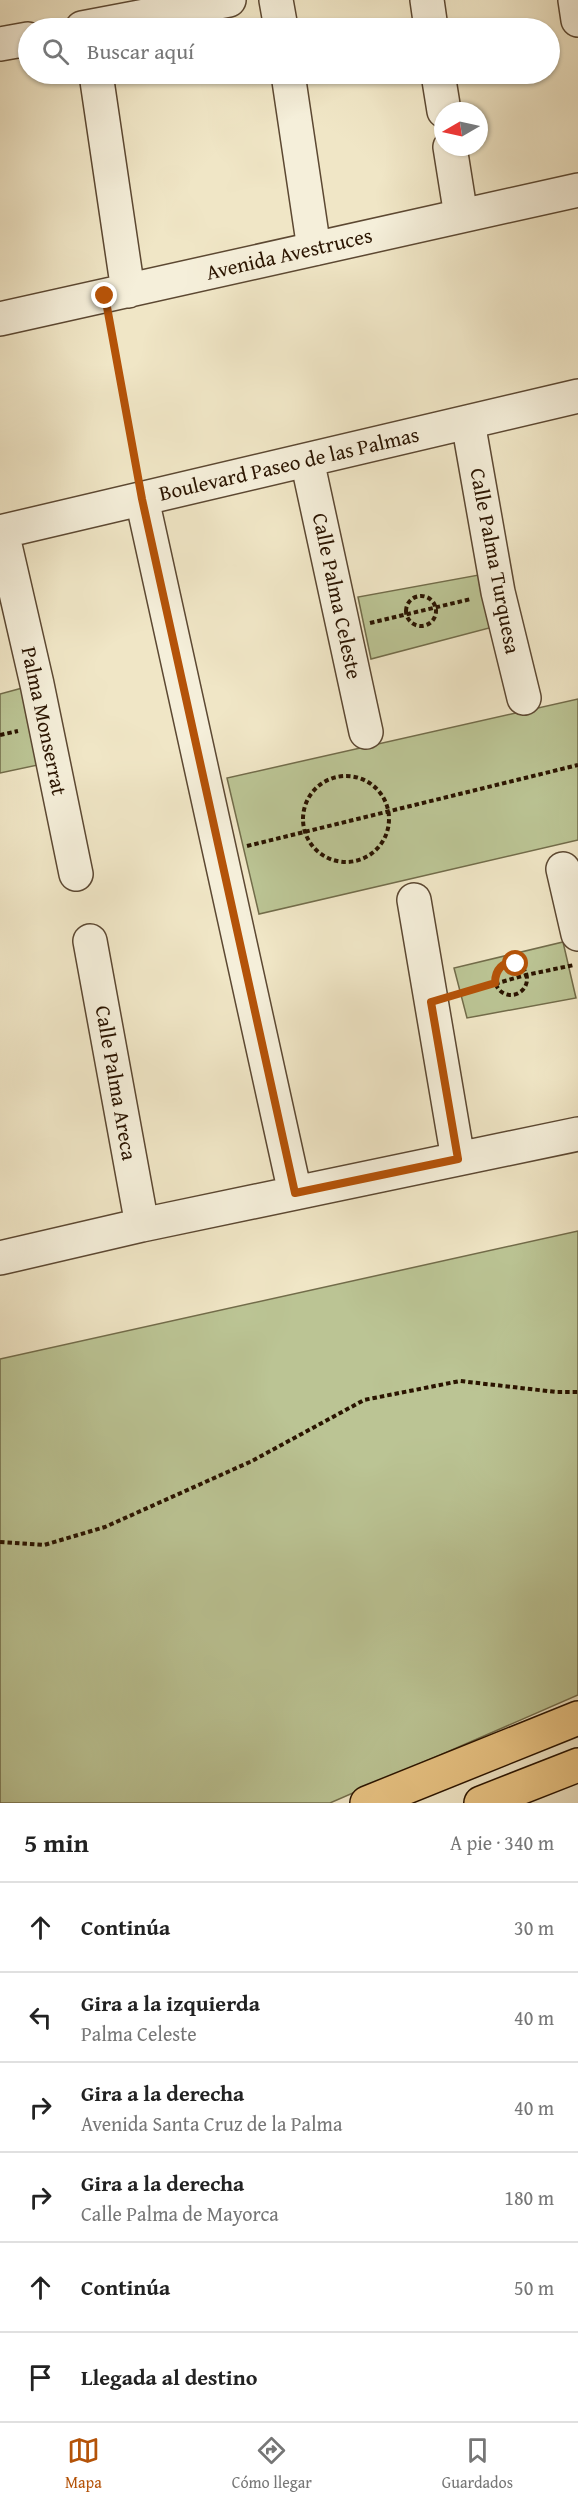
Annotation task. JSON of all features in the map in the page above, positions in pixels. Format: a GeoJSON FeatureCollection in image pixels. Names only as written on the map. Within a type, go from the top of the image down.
{"type":"FeatureCollection","features":[{"type":"Feature","properties":{"kind":"main road"},"geometry":{"type":"LineString","coordinates":[[367,1803],[578,1718]]}},
{"type":"Feature","properties":{"kind":"main road"},"geometry":{"type":"LineString","coordinates":[[481,1803],[578,1765]]}},
{"type":"Feature","properties":{"kind":"street"},"geometry":{"type":"LineString","coordinates":[[107,18],[230,0]]}},
{"type":"Feature","properties":{"kind":"street"},"geometry":{"type":"LineString","coordinates":[[276,0],[279,18]]}},
{"type":"Feature","properties":{"kind":"street"},"geometry":{"type":"LineString","coordinates":[[427,0],[430,18]]}},
{"type":"Feature","properties":{"kind":"street"},"geometry":{"type":"LineString","coordinates":[[575,0],[578,20]]}},
{"type":"Feature","properties":{"kind":"street"},"geometry":{"type":"LineString","coordinates":[[0,44],[18,41]]}},
{"type":"Feature","properties":{"kind":"street"},"geometry":{"type":"LineString","coordinates":[[97,84],[116,293]]}},
{"type":"Feature","properties":{"kind":"street"},"geometry":{"type":"LineString","coordinates":[[289,84],[314,249]]}},
{"type":"Feature","properties":{"kind":"street"},"geometry":{"type":"LineString","coordinates":[[440,84],[443,102]]}},
{"type":"Feature","properties":{"kind":"street"},"geometry":{"type":"LineString","coordinates":[[451,156],[461,216]]}},
{"type":"Feature","properties":{"kind":"street","name":"Avenida Avestruces"},"geometry":{"type":"LineString","coordinates":[[0,319],[578,190]]}},
{"type":"Feature","properties":{"kind":"street","name":"Boulevard Paseo de las Palmas"},"geometry":{"type":"LineString","coordinates":[[1,532],[578,396]]}},
{"type":"Feature","properties":{"kind":"street","name":"Calle Palma Turquesa"},"geometry":{"type":"LineString","coordinates":[[468,422],[498,592],[524,698]]}},
{"type":"Feature","properties":{"kind":"street","name":"Calle Palma Celeste"},"geometry":{"type":"LineString","coordinates":[[307,460],[366,732]]}},
{"type":"Feature","properties":{"kind":"street"},"geometry":{"type":"LineString","coordinates":[[142,499],[295,1193]]}},
{"type":"Feature","properties":{"kind":"street","name":"Palma Monserrat"},"geometry":{"type":"LineString","coordinates":[[1,532],[37,684],[76,874]]}},
{"type":"Feature","properties":{"kind":"street"},"geometry":{"type":"LineString","coordinates":[[563,869],[578,934]]}},
{"type":"Feature","properties":{"kind":"street"},"geometry":{"type":"LineString","coordinates":[[414,900],[458,1159]]}},
{"type":"Feature","properties":{"kind":"street","name":"Calle Palma Areca"},"geometry":{"type":"LineString","coordinates":[[90,941],[142,1225]]}},
{"type":"Feature","properties":{"kind":"street"},"geometry":{"type":"LineString","coordinates":[[1,1254],[578,1134]]}},
{"type":"Feature","properties":{"kind":"path"},"geometry":{"type":"LineString","coordinates":[[116,293],[142,499]]}},
{"type":"Feature","properties":{"kind":"path"},"geometry":{"type":"LineString","coordinates":[[344,629],[498,592]]}},
{"type":"Feature","properties":{"kind":"path"},"geometry":{"type":"LineString","coordinates":[[417,596],[426,596],[436,607],[434,620],[428,625],[415,625],[406,614],[406,606],[411,599],[417,596]]}},
{"type":"Feature","properties":{"kind":"path"},"geometry":{"type":"LineString","coordinates":[[220,852],[578,765]]}},
{"type":"Feature","properties":{"kind":"path"},"geometry":{"type":"LineString","coordinates":[[348,776],[361,779],[373,786],[382,797],[388,810],[388,825],[384,839],[375,851],[363,859],[349,862],[335,861],[321,855],[311,844],[305,831],[303,819],[305,805],[312,793],[322,784],[334,778],[348,776]]}},
{"type":"Feature","properties":{"kind":"path"},"geometry":{"type":"LineString","coordinates":[[507,963],[521,967],[526,975],[525,986],[517,993],[506,994],[495,983],[498,969],[507,963]]}},
{"type":"Feature","properties":{"kind":"path"},"geometry":{"type":"LineString","coordinates":[[431,1002],[495,983],[578,964]]}},
{"type":"Feature","properties":{"kind":"path"},"geometry":{"type":"LineString","coordinates":[[0,1542],[44,1545],[105,1527],[252,1461],[364,1400],[460,1381],[556,1392],[578,1392]]}},
{"type":"Feature","properties":{"kind":"green space"},"geometry":{"type":"Polygon","coordinates":[[[484,574],[493,627],[371,659],[358,597],[484,574]]]}},
{"type":"Feature","properties":{"kind":"green space"},"geometry":{"type":"Polygon","coordinates":[[[37,684],[52,762],[0,773],[0,694],[37,684]]]}},
{"type":"Feature","properties":{"kind":"green space"},"geometry":{"type":"Polygon","coordinates":[[[578,699],[578,840],[259,914],[227,778],[578,699]]]}},
{"type":"Feature","properties":{"kind":"green space"},"geometry":{"type":"Polygon","coordinates":[[[563,942],[576,998],[467,1018],[454,968],[563,942]]]}},
{"type":"Feature","properties":{"kind":"green space"},"geometry":{"type":"Polygon","coordinates":[[[578,1231],[578,1695],[330,1803],[0,1803],[0,1359],[578,1231]]]}},
{"type":"Feature","properties":{"kind":"route"},"geometry":{"type":"LineString","coordinates":[[105,296],[142,499],[295,1193],[458,1159],[431,1002],[495,983],[496,973],[502,965],[516,964]]}}]}
